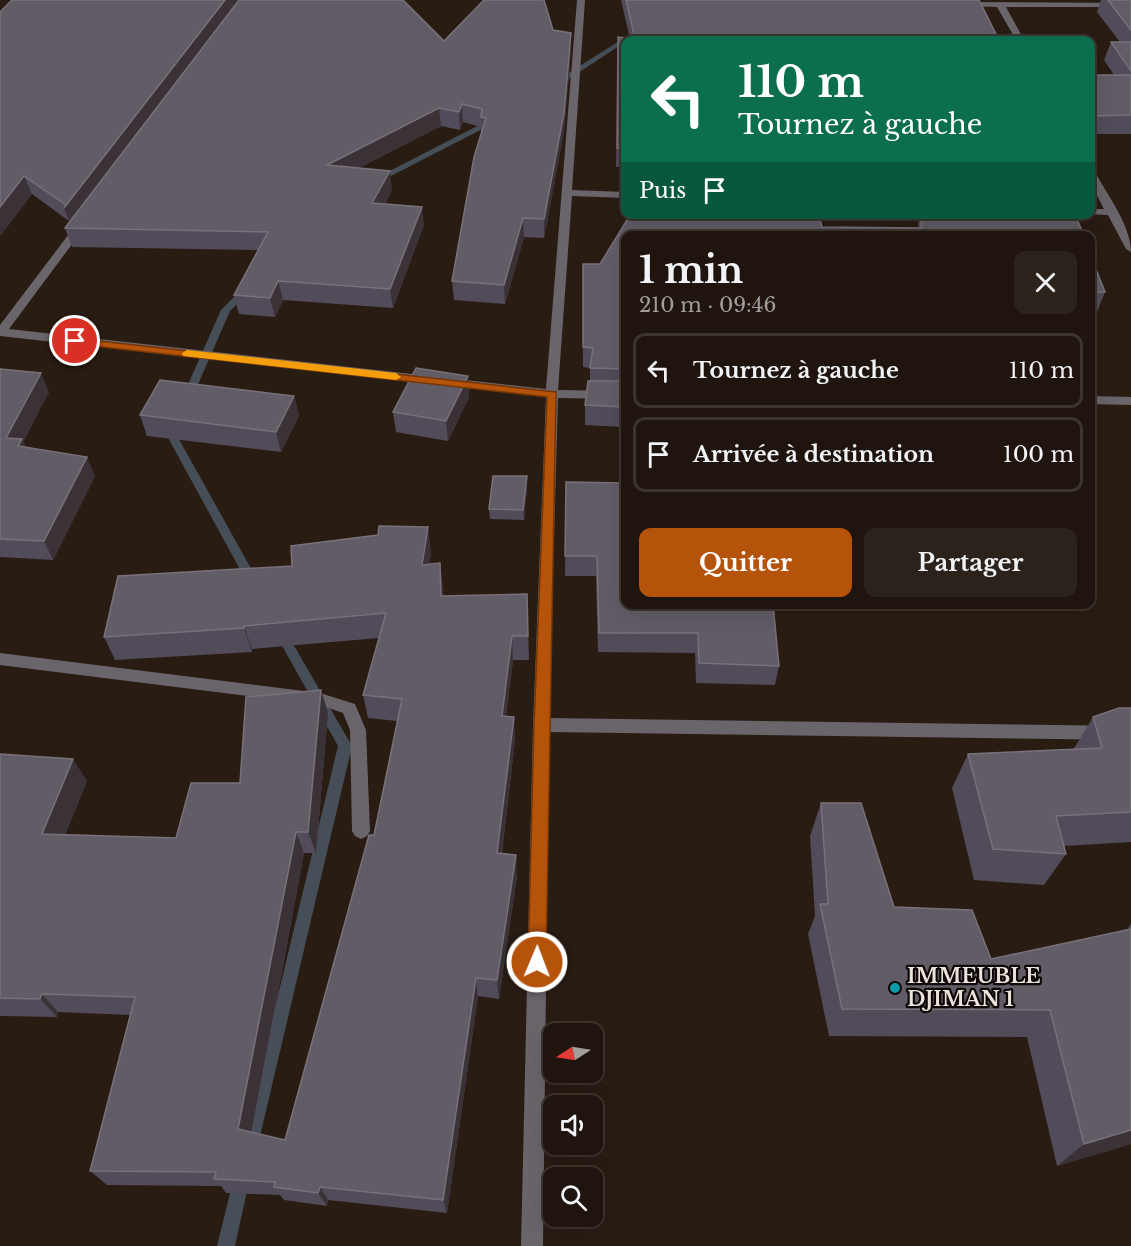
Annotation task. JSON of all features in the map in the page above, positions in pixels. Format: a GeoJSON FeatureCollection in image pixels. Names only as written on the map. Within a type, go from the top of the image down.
{"type":"FeatureCollection","features":[{"type":"Feature","properties":{"kind":"street"},"geometry":{"type":"LineString","coordinates":[[532,1246],[541,725],[552,394],[581,0]]}},
{"type":"Feature","properties":{"kind":"street"},"geometry":{"type":"LineString","coordinates":[[955,4],[1131,6]]}},
{"type":"Feature","properties":{"kind":"street"},"geometry":{"type":"LineString","coordinates":[[1000,4],[1018,36]]}},
{"type":"Feature","properties":{"kind":"street"},"geometry":{"type":"LineString","coordinates":[[1095,181],[1131,249]]}},
{"type":"Feature","properties":{"kind":"street"},"geometry":{"type":"LineString","coordinates":[[566,193],[621,195]]}},
{"type":"Feature","properties":{"kind":"street"},"geometry":{"type":"LineString","coordinates":[[1095,212],[1113,212]]}},
{"type":"Feature","properties":{"kind":"street"},"geometry":{"type":"LineString","coordinates":[[1,332],[86,218]]}},
{"type":"Feature","properties":{"kind":"street"},"geometry":{"type":"LineString","coordinates":[[1,332],[552,394],[621,395]]}},
{"type":"Feature","properties":{"kind":"street"},"geometry":{"type":"LineString","coordinates":[[1095,400],[1131,401]]}},
{"type":"Feature","properties":{"kind":"street"},"geometry":{"type":"LineString","coordinates":[[0,659],[320,699],[348,709],[358,730],[361,831]]}},
{"type":"Feature","properties":{"kind":"street"},"geometry":{"type":"LineString","coordinates":[[541,725],[1131,733]]}},
{"type":"Feature","properties":{"kind":"building"},"geometry":{"type":"Polygon","coordinates":[[[12,0],[225,0],[64,208],[66,205],[24,176],[0,207],[0,12],[12,0]]]}},
{"type":"Feature","properties":{"kind":"building"},"geometry":{"type":"Polygon","coordinates":[[[239,0],[403,0],[444,41],[484,0],[544,0],[553,30],[571,33],[564,113],[544,219],[523,218],[504,285],[452,281],[474,157],[486,118],[481,117],[482,109],[462,104],[459,112],[439,108],[327,165],[390,171],[372,203],[422,207],[390,289],[278,281],[270,298],[234,295],[268,232],[65,228],[239,0]]]}},
{"type":"Feature","properties":{"kind":"building"},"geometry":{"type":"Polygon","coordinates":[[[626,0],[979,0],[997,36],[634,36],[626,0]]]}},
{"type":"Feature","properties":{"kind":"building"},"geometry":{"type":"Polygon","coordinates":[[[1108,0],[1131,0],[1131,30],[1108,0]]]}},
{"type":"Feature","properties":{"kind":"building"},"geometry":{"type":"Polygon","coordinates":[[[618,37],[621,37],[621,148],[617,148],[618,37]]]}},
{"type":"Feature","properties":{"kind":"building"},"geometry":{"type":"Polygon","coordinates":[[[1111,42],[1131,42],[1131,71],[1111,42]]]}},
{"type":"Feature","properties":{"kind":"building"},"geometry":{"type":"Polygon","coordinates":[[[1095,75],[1131,75],[1131,115],[1095,116],[1095,75]]]}},
{"type":"Feature","properties":{"kind":"building"},"geometry":{"type":"Polygon","coordinates":[[[628,219],[820,219],[822,227],[921,228],[922,219],[1077,219],[1082,231],[621,231],[621,369],[590,368],[593,348],[583,347],[583,264],[600,264],[628,219]]]}},
{"type":"Feature","properties":{"kind":"building"},"geometry":{"type":"Polygon","coordinates":[[[1095,267],[1105,292],[1095,292],[1095,267]]]}},
{"type":"Feature","properties":{"kind":"building"},"geometry":{"type":"Polygon","coordinates":[[[416,368],[468,376],[446,421],[393,412],[416,368]]]}},
{"type":"Feature","properties":{"kind":"building"},"geometry":{"type":"Polygon","coordinates":[[[0,369],[41,373],[6,438],[22,439],[18,446],[87,457],[44,541],[0,539],[0,369]]]}},
{"type":"Feature","properties":{"kind":"building"},"geometry":{"type":"Polygon","coordinates":[[[160,380],[294,396],[276,432],[140,415],[160,380]]]}},
{"type":"Feature","properties":{"kind":"building"},"geometry":{"type":"Polygon","coordinates":[[[588,381],[621,381],[621,407],[585,405],[588,381]]]}},
{"type":"Feature","properties":{"kind":"building"},"geometry":{"type":"Polygon","coordinates":[[[493,476],[527,476],[523,510],[489,509],[493,476]]]}},
{"type":"Feature","properties":{"kind":"building"},"geometry":{"type":"Polygon","coordinates":[[[566,482],[621,483],[621,609],[773,609],[779,666],[699,663],[698,633],[599,633],[597,556],[565,556],[566,482]]]}},
{"type":"Feature","properties":{"kind":"building"},"geometry":{"type":"Polygon","coordinates":[[[379,526],[428,527],[422,565],[440,563],[441,596],[527,594],[528,636],[512,636],[502,716],[514,717],[497,853],[516,855],[497,980],[476,978],[443,1200],[320,1187],[318,1193],[274,1187],[275,1182],[214,1179],[216,1172],[90,1171],[135,997],[42,994],[40,999],[0,998],[0,754],[73,759],[42,834],[176,838],[191,783],[240,783],[246,697],[321,690],[308,832],[296,832],[238,1129],[285,1140],[369,835],[374,835],[402,699],[363,695],[386,613],[244,626],[244,628],[104,637],[118,576],[292,566],[291,546],[378,535],[379,526]]]}},
{"type":"Feature","properties":{"kind":"building"},"geometry":{"type":"Polygon","coordinates":[[[1119,708],[1131,708],[1131,812],[1056,816],[1066,854],[993,849],[968,754],[1102,748],[1093,717],[1119,708]]]}},
{"type":"Feature","properties":{"kind":"building"},"geometry":{"type":"Polygon","coordinates":[[[821,803],[861,803],[894,907],[972,910],[991,959],[1131,929],[1131,1130],[1084,1144],[1050,1010],[842,1009],[820,904],[828,904],[821,803]]]}},
{"type":"Feature","properties":{"kind":"waterway"},"geometry":{"type":"LineString","coordinates":[[631,36],[642,29]]}},
{"type":"Feature","properties":{"kind":"waterway"},"geometry":{"type":"LineString","coordinates":[[555,84],[621,42]]}},
{"type":"Feature","properties":{"kind":"waterway"},"geometry":{"type":"LineString","coordinates":[[376,180],[494,121]]}},
{"type":"Feature","properties":{"kind":"waterway"},"geometry":{"type":"LineString","coordinates":[[187,398],[226,310],[247,289]]}},
{"type":"Feature","properties":{"kind":"waterway"},"geometry":{"type":"LineString","coordinates":[[175,425],[171,434],[252,581]]}},
{"type":"Feature","properties":{"kind":"waterway"},"geometry":{"type":"LineString","coordinates":[[249,1149],[345,746],[281,633]]}},
{"type":"Feature","properties":{"kind":"waterway"},"geometry":{"type":"LineString","coordinates":[[226,1246],[242,1177]]}},
{"type":"Feature","properties":{"kind":"slow traffic"},"geometry":{"type":"LineString","coordinates":[[187,353],[396,377]]}},
{"type":"Feature","properties":{"kind":"place","name":"IMMEUBLE DJIMAN 1"},"geometry":{"type":"Point","coordinates":[895,988]}},
{"type":"Feature","properties":{"kind":"route"},"geometry":{"type":"LineString","coordinates":[[75,341],[552,394],[541,725],[537,962]]}}]}
